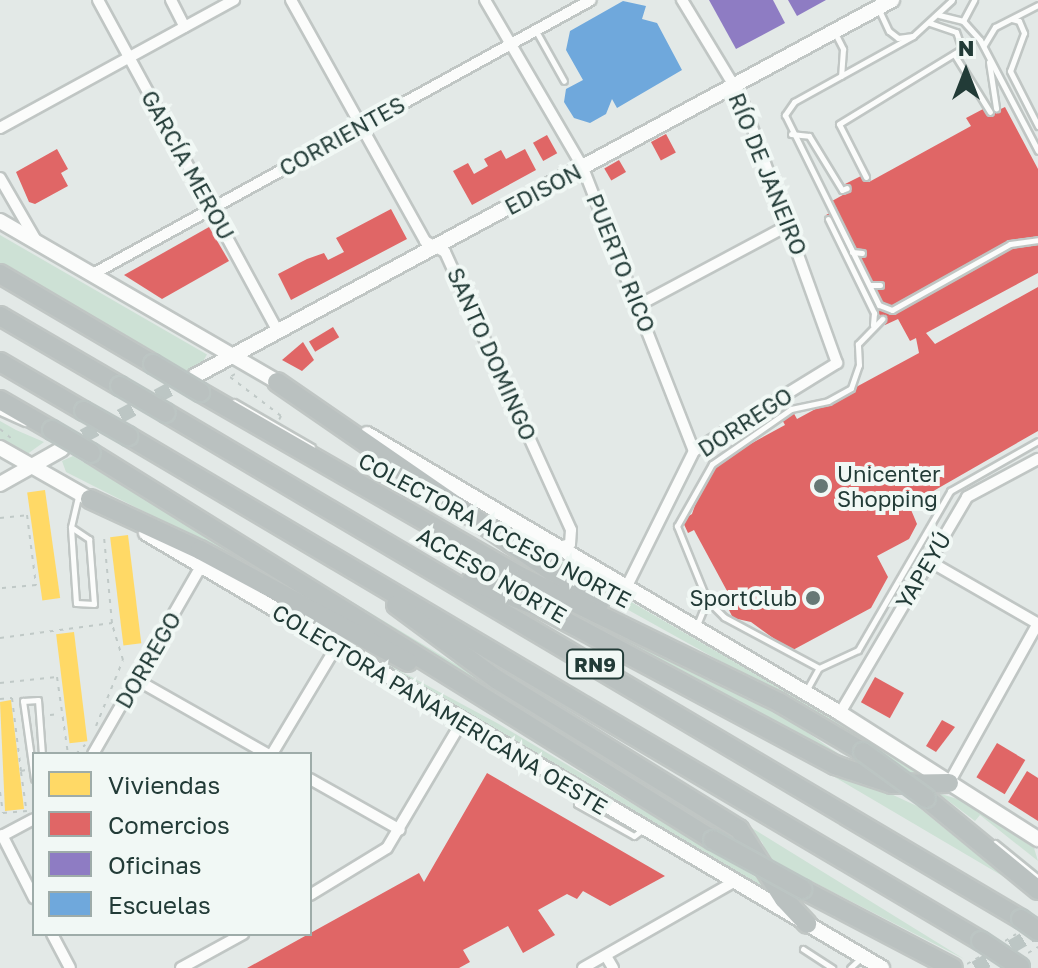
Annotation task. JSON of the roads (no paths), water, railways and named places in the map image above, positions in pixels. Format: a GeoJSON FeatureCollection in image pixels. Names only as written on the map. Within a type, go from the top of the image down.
{"type":"FeatureCollection","features":[{"type":"Feature","properties":{"kind":"highway","name":"COLECTORA ACCESO NORTE"},"geometry":{"type":"LineString","coordinates":[[0,274],[524,578],[780,703],[863,752],[928,800],[1038,890]]}},
{"type":"Feature","properties":{"kind":"highway","name":"ACCESO NORTE"},"geometry":{"type":"LineString","coordinates":[[0,316],[417,559],[1038,931]]}},
{"type":"Feature","properties":{"kind":"highway","name":"RN9"},"geometry":{"type":"LineString","coordinates":[[0,362],[1021,967]]}},
{"type":"Feature","properties":{"kind":"highway"},"geometry":{"type":"LineString","coordinates":[[277,382],[675,653]]}},
{"type":"Feature","properties":{"kind":"highway"},"geometry":{"type":"LineString","coordinates":[[0,400],[91,453],[713,840],[943,963]]}},
{"type":"Feature","properties":{"kind":"highway"},"geometry":{"type":"LineString","coordinates":[[85,496],[200,550],[541,734]]}},
{"type":"Feature","properties":{"kind":"highway"},"geometry":{"type":"LineString","coordinates":[[320,549],[496,679],[739,829],[784,899],[807,924]]}},
{"type":"Feature","properties":{"kind":"highway"},"geometry":{"type":"LineString","coordinates":[[417,559],[539,607],[850,771],[892,784],[949,783]]}},
{"type":"Feature","properties":{"kind":"street","name":"GARCÍA MEROU"},"geometry":{"type":"LineString","coordinates":[[98,0],[278,331]]}},
{"type":"Feature","properties":{"kind":"street"},"geometry":{"type":"LineString","coordinates":[[171,0],[185,27]]}},
{"type":"Feature","properties":{"kind":"street"},"geometry":{"type":"LineString","coordinates":[[0,128],[185,27],[217,4],[234,0]]}},
{"type":"Feature","properties":{"kind":"street","name":"SANTO DOMINGO"},"geometry":{"type":"LineString","coordinates":[[291,0],[425,241],[445,252],[571,530],[570,544],[559,547]]}},
{"type":"Feature","properties":{"kind":"street","name":"PUERTO RICO"},"geometry":{"type":"LineString","coordinates":[[485,0],[583,168],[694,451]]}},
{"type":"Feature","properties":{"kind":"street","name":"CORRIENTES"},"geometry":{"type":"LineString","coordinates":[[93,274],[591,0]]}},
{"type":"Feature","properties":{"kind":"street","name":"RÍO DE JANEIRO"},"geometry":{"type":"LineString","coordinates":[[682,0],[733,85],[791,224],[837,358]]}},
{"type":"Feature","properties":{"kind":"street","name":"EDISON"},"geometry":{"type":"LineString","coordinates":[[199,387],[233,355],[834,32],[883,2],[904,0]]}},
{"type":"Feature","properties":{"kind":"street"},"geometry":{"type":"LineString","coordinates":[[0,178],[37,242]]}},
{"type":"Feature","properties":{"kind":"street"},"geometry":{"type":"LineString","coordinates":[[0,221],[806,692],[1038,839]]}},
{"type":"Feature","properties":{"kind":"street"},"geometry":{"type":"LineString","coordinates":[[639,305],[791,224]]}},
{"type":"Feature","properties":{"kind":"street","name":"DORREGO"},"geometry":{"type":"LineString","coordinates":[[626,588],[694,451],[825,373],[837,358]]}},
{"type":"Feature","properties":{"kind":"street","name":"COLECTORA PANAMERICANA OESTE"},"geometry":{"type":"LineString","coordinates":[[0,448],[642,830],[882,968]]}},
{"type":"Feature","properties":{"kind":"street"},"geometry":{"type":"LineString","coordinates":[[0,484],[62,449]]}},
{"type":"Feature","properties":{"kind":"street","name":"YAPEYÚ"},"geometry":{"type":"LineString","coordinates":[[840,713],[967,497],[1038,459]]}},
{"type":"Feature","properties":{"kind":"street"},"geometry":{"type":"LineString","coordinates":[[929,561],[1038,623],[949,783]]}},
{"type":"Feature","properties":{"kind":"street","name":"DORREGO"},"geometry":{"type":"LineString","coordinates":[[94,752],[201,566]]}},
{"type":"Feature","properties":{"kind":"street"},"geometry":{"type":"LineString","coordinates":[[270,752],[336,647]]}},
{"type":"Feature","properties":{"kind":"street"},"geometry":{"type":"LineString","coordinates":[[137,680],[265,752]]}},
{"type":"Feature","properties":{"kind":"street"},"geometry":{"type":"LineString","coordinates":[[312,894],[381,854],[400,830],[461,723]]}},
{"type":"Feature","properties":{"kind":"street"},"geometry":{"type":"LineString","coordinates":[[312,780],[400,830]]}},
{"type":"Feature","properties":{"kind":"street"},"geometry":{"type":"LineString","coordinates":[[32,818],[1,836],[32,894]]}},
{"type":"Feature","properties":{"kind":"street"},"geometry":{"type":"LineString","coordinates":[[583,968],[732,883]]}},
{"type":"Feature","properties":{"kind":"street"},"geometry":{"type":"LineString","coordinates":[[53,936],[70,968]]}},
{"type":"Feature","properties":{"kind":"street"},"geometry":{"type":"LineString","coordinates":[[181,968],[237,936]]}},
{"type":"Feature","properties":{"kind":"street"},"geometry":{"type":"LineString","coordinates":[[606,956],[613,968]]}},
{"type":"Feature","properties":{"kind":"lane"},"geometry":{"type":"LineString","coordinates":[[952,0],[913,36],[787,107],[791,134],[879,305],[892,310],[1010,244],[1038,240]]}},
{"type":"Feature","properties":{"kind":"lane"},"geometry":{"type":"LineString","coordinates":[[963,21],[974,0]]}},
{"type":"Feature","properties":{"kind":"lane"},"geometry":{"type":"LineString","coordinates":[[883,2],[889,31],[898,38],[913,36]]}},
{"type":"Feature","properties":{"kind":"lane"},"geometry":{"type":"LineString","coordinates":[[983,46],[995,27],[1038,5]]}},
{"type":"Feature","properties":{"kind":"lane"},"geometry":{"type":"LineString","coordinates":[[939,15],[963,21],[983,46],[1038,151]]}},
{"type":"Feature","properties":{"kind":"lane"},"geometry":{"type":"LineString","coordinates":[[1012,19],[1019,21],[1024,33],[1010,71],[1038,126]]}},
{"type":"Feature","properties":{"kind":"lane"},"geometry":{"type":"LineString","coordinates":[[866,177],[839,124],[962,49],[956,32],[930,23]]}},
{"type":"Feature","properties":{"kind":"lane"},"geometry":{"type":"LineString","coordinates":[[535,30],[564,81]]}},
{"type":"Feature","properties":{"kind":"lane"},"geometry":{"type":"LineString","coordinates":[[834,32],[843,49],[841,76]]}},
{"type":"Feature","properties":{"kind":"lane"},"geometry":{"type":"LineString","coordinates":[[954,54],[993,110],[988,55]]}},
{"type":"Feature","properties":{"kind":"lane"},"geometry":{"type":"LineString","coordinates":[[791,134],[809,136],[842,190],[847,188]]}},
{"type":"Feature","properties":{"kind":"lane"},"geometry":{"type":"LineString","coordinates":[[1033,157],[1034,143]]}},
{"type":"Feature","properties":{"kind":"lane"},"geometry":{"type":"LineString","coordinates":[[828,219],[874,313],[873,325]]}},
{"type":"Feature","properties":{"kind":"lane"},"geometry":{"type":"LineString","coordinates":[[851,251],[862,253]]}},
{"type":"Feature","properties":{"kind":"lane"},"geometry":{"type":"LineString","coordinates":[[869,285],[880,285]]}},
{"type":"Feature","properties":{"kind":"lane"},"geometry":{"type":"LineString","coordinates":[[819,668],[724,617],[707,600],[677,526],[704,472],[775,419],[851,388],[859,365],[858,344],[882,319]]}},
{"type":"Feature","properties":{"kind":"lane"},"geometry":{"type":"LineString","coordinates":[[0,412],[51,430]]}},
{"type":"Feature","properties":{"kind":"lane"},"geometry":{"type":"LineString","coordinates":[[806,692],[819,668],[858,650],[950,491],[1038,441]]}},
{"type":"Feature","properties":{"kind":"lane"},"geometry":{"type":"LineString","coordinates":[[71,527],[89,539],[94,604],[76,603],[71,527],[85,496]]}},
{"type":"Feature","properties":{"kind":"lane"},"geometry":{"type":"LineString","coordinates":[[695,629],[707,600]]}},
{"type":"Feature","properties":{"kind":"lane"},"geometry":{"type":"LineString","coordinates":[[32,765],[23,701],[38,700],[42,752]]}},
{"type":"Feature","properties":{"kind":"lane"},"geometry":{"type":"LineString","coordinates":[[928,800],[973,825],[1038,878]]}},
{"type":"Feature","properties":{"kind":"lane"},"geometry":{"type":"LineString","coordinates":[[803,949],[832,968]]}},
{"type":"Feature","properties":{"kind":"lane"},"geometry":{"type":"LineString","coordinates":[[850,968],[862,956]]}},
{"type":"Feature","properties":{"kind":"tunnel"},"geometry":{"type":"LineString","coordinates":[[65,446],[191,378]]}},
{"type":"Feature","properties":{"kind":"tunnel"},"geometry":{"type":"LineString","coordinates":[[975,968],[1038,931]]}},
{"type":"Feature","properties":{"kind":"place","name":"Unicenter Shopping"},"geometry":{"type":"Point","coordinates":[821,486]}},
{"type":"Feature","properties":{"kind":"place","name":"SportClub"},"geometry":{"type":"Point","coordinates":[813,598]}}]}
